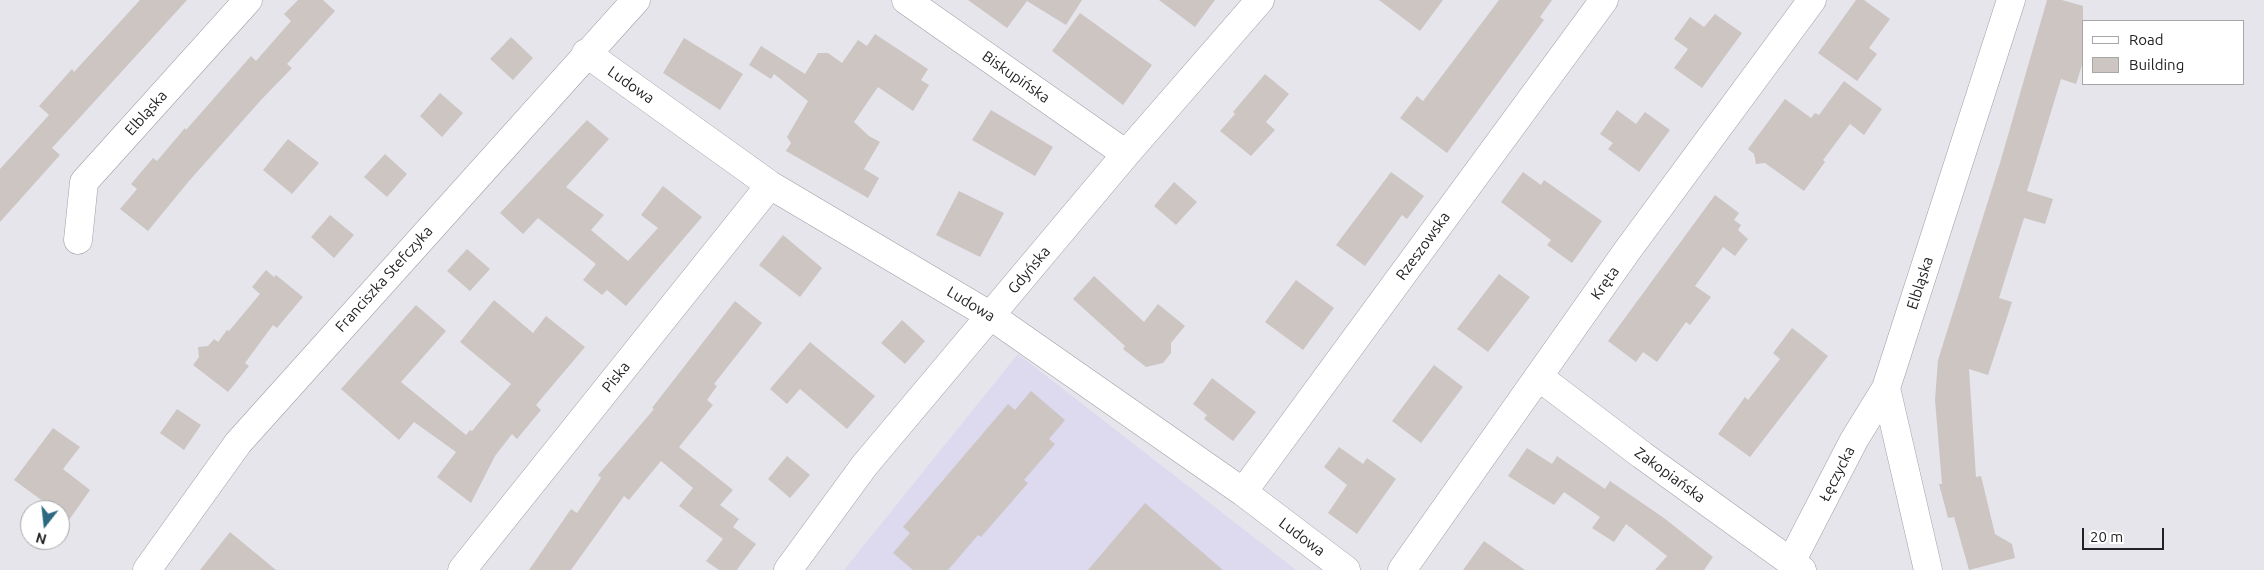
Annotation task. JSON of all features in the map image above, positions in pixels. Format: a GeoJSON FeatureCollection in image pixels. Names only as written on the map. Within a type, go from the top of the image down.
{"type":"FeatureCollection","features":[{"type":"Feature","properties":{"kind":"street","name":"Elbląska"},"geometry":{"type":"LineString","coordinates":[[78,240],[84,182],[248,0]]}},
{"type":"Feature","properties":{"kind":"street","name":"Franciszka Stefczyka"},"geometry":{"type":"LineString","coordinates":[[147,570],[238,444],[586,53],[636,0]]}},
{"type":"Feature","properties":{"kind":"street","name":"Biskupińska"},"geometry":{"type":"LineString","coordinates":[[906,0],[1126,154]]}},
{"type":"Feature","properties":{"kind":"street","name":"Gdyńska"},"geometry":{"type":"LineString","coordinates":[[788,570],[864,466],[1126,154],[1260,0]]}},
{"type":"Feature","properties":{"kind":"street","name":"Rzeszowska"},"geometry":{"type":"LineString","coordinates":[[1243,492],[1604,0]]}},
{"type":"Feature","properties":{"kind":"street","name":"Kręta"},"geometry":{"type":"LineString","coordinates":[[1402,570],[1627,250],[1812,0]]}},
{"type":"Feature","properties":{"kind":"street","name":"Elbląska"},"geometry":{"type":"LineString","coordinates":[[1886,388],[2011,0]]}},
{"type":"Feature","properties":{"kind":"street","name":"Ludowa"},"geometry":{"type":"LineString","coordinates":[[586,53],[770,185],[991,316],[1243,492],[1346,570]]}},
{"type":"Feature","properties":{"kind":"street","name":"Piska"},"geometry":{"type":"LineString","coordinates":[[462,570],[770,185]]}},
{"type":"Feature","properties":{"kind":"street","name":"Zakopiańska"},"geometry":{"type":"LineString","coordinates":[[1539,377],[1642,455],[1797,566]]}},
{"type":"Feature","properties":{"kind":"street","name":"Łęczycka"},"geometry":{"type":"LineString","coordinates":[[1797,566],[1854,440],[1886,388]]}},
{"type":"Feature","properties":{"kind":"street"},"geometry":{"type":"LineString","coordinates":[[1886,388],[1928,570]]}},
{"type":"Feature","properties":{"kind":"shaded area"},"geometry":{"type":"Polygon","coordinates":[[[1018,354],[1296,570],[844,570],[1018,354]]]}},
{"type":"Feature","properties":{"kind":"building"},"geometry":{"type":"Polygon","coordinates":[[[140,0],[187,0],[52,148],[60,155],[0,222],[0,169],[49,115],[39,106],[72,69],[74,72],[140,0]]]}},
{"type":"Feature","properties":{"kind":"building"},"geometry":{"type":"Polygon","coordinates":[[[298,0],[323,0],[335,11],[287,64],[292,68],[189,181],[148,231],[120,209],[137,189],[131,184],[153,158],[157,161],[251,56],[256,61],[291,21],[284,14],[298,0]]]}},
{"type":"Feature","properties":{"kind":"building"},"geometry":{"type":"Polygon","coordinates":[[[968,0],[1082,0],[1066,25],[1027,1],[1007,28],[968,0]]]}},
{"type":"Feature","properties":{"kind":"building"},"geometry":{"type":"Polygon","coordinates":[[[1159,0],[1215,0],[1195,27],[1159,0]]]}},
{"type":"Feature","properties":{"kind":"building"},"geometry":{"type":"Polygon","coordinates":[[[1379,0],[1443,0],[1420,31],[1379,0]]]}},
{"type":"Feature","properties":{"kind":"building"},"geometry":{"type":"Polygon","coordinates":[[[1499,0],[1552,0],[1540,17],[1544,20],[1447,153],[1400,118],[1417,96],[1423,101],[1499,0]]]}},
{"type":"Feature","properties":{"kind":"building"},"geometry":{"type":"Polygon","coordinates":[[[1856,0],[1864,0],[1890,19],[1869,48],[1877,54],[1857,81],[1818,53],[1856,0]]]}},
{"type":"Feature","properties":{"kind":"building"},"geometry":{"type":"Polygon","coordinates":[[[2047,0],[2062,0],[2083,6],[2082,65],[2076,84],[2061,79],[2027,191],[2053,199],[2045,224],[2024,218],[1999,298],[2012,302],[1988,375],[1969,369],[1976,477],[1981,476],[1995,534],[2012,544],[2015,558],[1969,570],[1954,517],[1948,518],[1939,484],[1942,484],[1935,400],[1938,360],[2000,163],[2047,0]]]}},
{"type":"Feature","properties":{"kind":"building"},"geometry":{"type":"Polygon","coordinates":[[[1080,13],[1152,65],[1123,105],[1052,51],[1080,13]]]}},
{"type":"Feature","properties":{"kind":"building"},"geometry":{"type":"Polygon","coordinates":[[[1715,14],[1742,33],[1702,88],[1674,68],[1688,49],[1674,39],[1690,17],[1704,27],[1715,14]]]}},
{"type":"Feature","properties":{"kind":"building"},"geometry":{"type":"Polygon","coordinates":[[[875,34],[928,69],[921,80],[929,85],[913,111],[878,87],[854,122],[869,136],[880,142],[864,169],[879,178],[868,198],[786,151],[791,143],[787,137],[808,101],[774,74],[771,79],[749,65],[761,46],[805,74],[818,53],[828,53],[842,63],[858,40],[867,46],[875,34]]]}},
{"type":"Feature","properties":{"kind":"building"},"geometry":{"type":"Polygon","coordinates":[[[511,37],[533,58],[513,80],[490,59],[511,37]]]}},
{"type":"Feature","properties":{"kind":"building"},"geometry":{"type":"Polygon","coordinates":[[[684,38],[743,74],[720,110],[663,73],[684,38]]]}},
{"type":"Feature","properties":{"kind":"building"},"geometry":{"type":"Polygon","coordinates":[[[1265,74],[1289,94],[1266,122],[1275,130],[1251,156],[1220,131],[1235,114],[1233,112],[1265,74]]]}},
{"type":"Feature","properties":{"kind":"building"},"geometry":{"type":"Polygon","coordinates":[[[1844,81],[1882,109],[1864,135],[1850,124],[1823,160],[1825,162],[1804,191],[1765,163],[1756,164],[1754,154],[1748,149],[1785,99],[1811,118],[1815,113],[1819,115],[1844,81]]]}},
{"type":"Feature","properties":{"kind":"building"},"geometry":{"type":"Polygon","coordinates":[[[440,93],[463,113],[442,137],[420,116],[440,93]]]}},
{"type":"Feature","properties":{"kind":"building"},"geometry":{"type":"Polygon","coordinates":[[[991,110],[1053,147],[1035,176],[972,140],[991,110]]]}},
{"type":"Feature","properties":{"kind":"building"},"geometry":{"type":"Polygon","coordinates":[[[1617,110],[1636,124],[1645,112],[1670,130],[1639,172],[1608,149],[1613,143],[1600,134],[1617,110]]]}},
{"type":"Feature","properties":{"kind":"building"},"geometry":{"type":"Polygon","coordinates":[[[587,120],[609,139],[566,187],[604,215],[591,230],[628,261],[658,228],[641,215],[663,186],[702,217],[626,306],[607,290],[602,295],[583,280],[596,264],[538,218],[523,234],[500,213],[587,120]]]}},
{"type":"Feature","properties":{"kind":"building"},"geometry":{"type":"Polygon","coordinates":[[[288,139],[319,163],[292,194],[263,170],[288,139]]]}},
{"type":"Feature","properties":{"kind":"building"},"geometry":{"type":"Polygon","coordinates":[[[385,154],[407,174],[387,197],[364,177],[385,154]]]}},
{"type":"Feature","properties":{"kind":"building"},"geometry":{"type":"Polygon","coordinates":[[[1391,172],[1424,196],[1407,219],[1402,215],[1365,266],[1336,245],[1391,172]]]}},
{"type":"Feature","properties":{"kind":"building"},"geometry":{"type":"Polygon","coordinates":[[[1523,172],[1541,185],[1544,180],[1602,221],[1572,263],[1547,245],[1551,240],[1501,202],[1523,172]]]}},
{"type":"Feature","properties":{"kind":"building"},"geometry":{"type":"Polygon","coordinates":[[[1174,182],[1197,202],[1176,225],[1154,206],[1174,182]]]}},
{"type":"Feature","properties":{"kind":"building"},"geometry":{"type":"Polygon","coordinates":[[[959,191],[1004,213],[980,257],[936,235],[959,191]]]}},
{"type":"Feature","properties":{"kind":"building"},"geometry":{"type":"Polygon","coordinates":[[[1715,195],[1739,213],[1734,220],[1741,225],[1738,230],[1748,239],[1735,256],[1723,247],[1695,286],[1711,297],[1690,325],[1686,322],[1657,362],[1643,352],[1636,362],[1608,341],[1715,195]]]}},
{"type":"Feature","properties":{"kind":"building"},"geometry":{"type":"Polygon","coordinates":[[[330,215],[354,235],[334,258],[311,237],[330,215]]]}},
{"type":"Feature","properties":{"kind":"building"},"geometry":{"type":"Polygon","coordinates":[[[783,235],[822,268],[800,297],[759,265],[783,235]]]}},
{"type":"Feature","properties":{"kind":"building"},"geometry":{"type":"Polygon","coordinates":[[[467,249],[490,269],[470,291],[447,271],[467,249]]]}},
{"type":"Feature","properties":{"kind":"building"},"geometry":{"type":"Polygon","coordinates":[[[266,270],[274,277],[276,275],[303,297],[277,328],[273,325],[245,363],[249,366],[228,392],[193,365],[199,357],[198,347],[208,346],[214,339],[218,342],[227,330],[229,331],[260,294],[252,287],[266,270]]]}},
{"type":"Feature","properties":{"kind":"building"},"geometry":{"type":"Polygon","coordinates":[[[1499,274],[1530,297],[1488,352],[1457,329],[1499,274]]]}},
{"type":"Feature","properties":{"kind":"building"},"geometry":{"type":"Polygon","coordinates":[[[1094,276],[1144,322],[1158,304],[1185,326],[1171,343],[1171,353],[1163,363],[1146,367],[1123,349],[1125,346],[1073,299],[1094,276]]]}},
{"type":"Feature","properties":{"kind":"building"},"geometry":{"type":"Polygon","coordinates":[[[1296,280],[1334,308],[1303,350],[1265,322],[1296,280]]]}},
{"type":"Feature","properties":{"kind":"building"},"geometry":{"type":"Polygon","coordinates":[[[494,300],[533,333],[546,316],[585,347],[536,405],[541,410],[517,439],[512,434],[495,456],[471,503],[437,477],[456,452],[414,422],[399,440],[341,389],[416,305],[446,331],[401,382],[466,435],[470,430],[472,431],[511,384],[460,342],[494,300]]]}},
{"type":"Feature","properties":{"kind":"building"},"geometry":{"type":"Polygon","coordinates":[[[735,301],[762,323],[714,384],[717,386],[707,400],[713,405],[679,447],[733,490],[720,505],[739,519],[733,527],[756,544],[737,570],[719,570],[706,561],[723,539],[679,506],[693,488],[661,461],[629,500],[624,496],[571,570],[529,570],[571,509],[577,513],[601,478],[598,475],[654,409],[652,408],[735,301]]]}},
{"type":"Feature","properties":{"kind":"building"},"geometry":{"type":"Polygon","coordinates":[[[902,320],[925,341],[905,364],[881,343],[902,320]]]}},
{"type":"Feature","properties":{"kind":"building"},"geometry":{"type":"Polygon","coordinates":[[[1792,328],[1828,356],[1750,457],[1718,434],[1745,397],[1748,400],[1780,359],[1773,353],[1792,328]]]}},
{"type":"Feature","properties":{"kind":"building"},"geometry":{"type":"Polygon","coordinates":[[[810,342],[875,396],[847,429],[800,389],[787,404],[770,389],[810,342]]]}},
{"type":"Feature","properties":{"kind":"building"},"geometry":{"type":"Polygon","coordinates":[[[1434,365],[1463,387],[1421,443],[1392,421],[1434,365]]]}},
{"type":"Feature","properties":{"kind":"building"},"geometry":{"type":"Polygon","coordinates":[[[1212,378],[1256,412],[1233,441],[1204,419],[1207,415],[1193,404],[1212,378]]]}},
{"type":"Feature","properties":{"kind":"building"},"geometry":{"type":"Polygon","coordinates":[[[1031,391],[1065,420],[1049,439],[1055,444],[1024,480],[1028,483],[981,537],[978,535],[948,570],[913,570],[893,553],[910,533],[903,527],[1008,404],[1015,410],[1031,391]]]}},
{"type":"Feature","properties":{"kind":"building"},"geometry":{"type":"Polygon","coordinates":[[[177,409],[201,425],[184,450],[160,433],[177,409]]]}},
{"type":"Feature","properties":{"kind":"building"},"geometry":{"type":"Polygon","coordinates":[[[53,428],[80,447],[63,469],[90,490],[70,519],[70,500],[41,500],[14,480],[53,428]]]}},
{"type":"Feature","properties":{"kind":"building"},"geometry":{"type":"Polygon","coordinates":[[[1339,447],[1363,464],[1367,458],[1396,479],[1357,534],[1328,513],[1347,485],[1324,467],[1339,447]]]}},
{"type":"Feature","properties":{"kind":"building"},"geometry":{"type":"Polygon","coordinates":[[[1527,448],[1552,464],[1557,456],[1605,489],[1610,481],[1664,518],[1713,557],[1704,570],[1655,570],[1667,556],[1626,524],[1614,542],[1592,528],[1600,517],[1564,492],[1554,505],[1508,476],[1527,448]]]}},
{"type":"Feature","properties":{"kind":"building"},"geometry":{"type":"Polygon","coordinates":[[[787,456],[810,475],[790,498],[768,479],[787,456]]]}},
{"type":"Feature","properties":{"kind":"building"},"geometry":{"type":"Polygon","coordinates":[[[1145,503],[1223,570],[1088,570],[1145,503]]]}},
{"type":"Feature","properties":{"kind":"building"},"geometry":{"type":"Polygon","coordinates":[[[230,532],[276,570],[200,570],[230,532]]]}},
{"type":"Feature","properties":{"kind":"building"},"geometry":{"type":"Polygon","coordinates":[[[1484,541],[1525,570],[1463,570],[1484,541]]]}}]}
